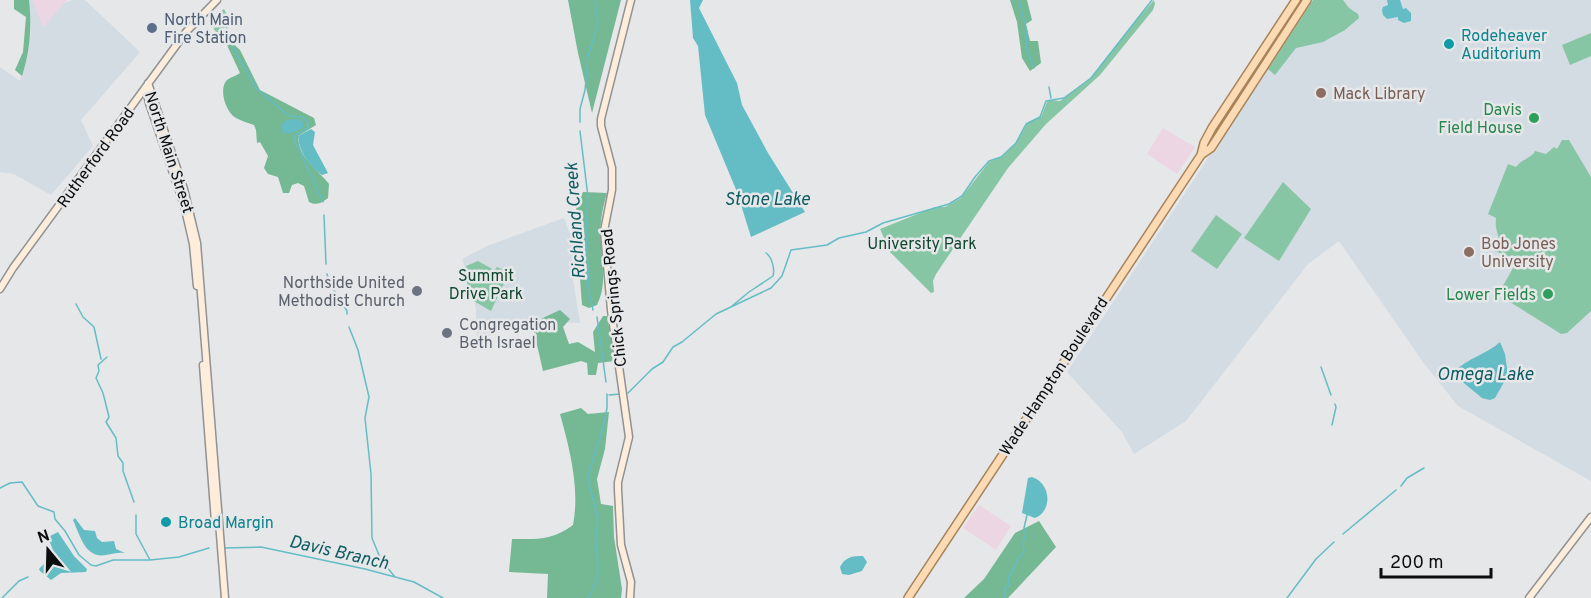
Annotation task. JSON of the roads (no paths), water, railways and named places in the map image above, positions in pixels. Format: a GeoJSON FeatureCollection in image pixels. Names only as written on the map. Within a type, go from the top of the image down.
{"type":"FeatureCollection","features":[{"type":"Feature","properties":{"kind":"main road","name":"Wade Hampton Boulevard"},"geometry":{"type":"LineString","coordinates":[[1201,155],[1212,128],[1296,0]]}},
{"type":"Feature","properties":{"kind":"main road","name":"Wade Hampton Boulevard"},"geometry":{"type":"LineString","coordinates":[[908,598],[1201,155],[1212,146],[1307,0]]}},
{"type":"Feature","properties":{"kind":"street","name":"Rutherford Road"},"geometry":{"type":"LineString","coordinates":[[0,289],[186,32],[217,0]]}},
{"type":"Feature","properties":{"kind":"street","name":"Chick Springs Road"},"geometry":{"type":"LineString","coordinates":[[630,598],[631,582],[621,545],[618,490],[629,437],[611,310],[604,231],[612,190],[612,168],[601,119],[631,0]]}},
{"type":"Feature","properties":{"kind":"street","name":"North Main Street"},"geometry":{"type":"LineString","coordinates":[[148,84],[149,103],[184,205],[194,256],[223,598]]}},
{"type":"Feature","properties":{"kind":"street"},"geometry":{"type":"LineString","coordinates":[[1529,598],[1591,517]]}},
{"type":"Feature","properties":{"kind":"water","name":"Stone Lake"},"geometry":{"type":"Polygon","coordinates":[[[690,0],[703,0],[699,8],[737,83],[742,105],[768,153],[805,212],[751,237],[737,192],[705,115],[698,46],[693,38],[690,0]]]}},
{"type":"Feature","properties":{"kind":"water"},"geometry":{"type":"Polygon","coordinates":[[[1387,0],[1400,0],[1403,9],[1406,8],[1411,13],[1411,21],[1404,23],[1398,20],[1398,17],[1387,19],[1382,10],[1388,5],[1387,0]]]}},
{"type":"Feature","properties":{"kind":"water"},"geometry":{"type":"Polygon","coordinates":[[[299,119],[304,123],[303,128],[291,133],[283,133],[281,126],[286,120],[299,119]]]}},
{"type":"Feature","properties":{"kind":"water"},"geometry":{"type":"Polygon","coordinates":[[[311,129],[315,132],[313,145],[328,173],[322,175],[313,167],[300,148],[298,136],[311,129]]]}},
{"type":"Feature","properties":{"kind":"water","name":"Omega Lake"},"geometry":{"type":"Polygon","coordinates":[[[1500,342],[1505,354],[1508,375],[1495,398],[1490,400],[1482,398],[1454,375],[1460,367],[1500,342]]]}},
{"type":"Feature","properties":{"kind":"water"},"geometry":{"type":"Polygon","coordinates":[[[1032,477],[1043,485],[1047,497],[1045,509],[1035,518],[1022,513],[1028,478],[1032,477]]]}},
{"type":"Feature","properties":{"kind":"water"},"geometry":{"type":"Polygon","coordinates":[[[75,518],[84,530],[95,531],[97,538],[102,542],[114,541],[116,549],[125,553],[99,555],[88,550],[73,520],[75,518]]]}},
{"type":"Feature","properties":{"kind":"water"},"geometry":{"type":"Polygon","coordinates":[[[58,532],[74,556],[87,569],[86,572],[61,573],[51,580],[40,571],[39,569],[54,553],[48,537],[58,532]]]}},
{"type":"Feature","properties":{"kind":"water"},"geometry":{"type":"Polygon","coordinates":[[[863,556],[867,562],[862,571],[849,575],[842,574],[840,567],[844,561],[852,557],[863,556]]]}},
{"type":"Feature","properties":{"kind":"waterway","name":"Richland Creek"},"geometry":{"type":"LineString","coordinates":[[580,122],[588,57],[598,23],[595,0]]}},
{"type":"Feature","properties":{"kind":"waterway"},"geometry":{"type":"LineString","coordinates":[[1019,0],[1027,32],[1026,48],[1034,68]]}},
{"type":"Feature","properties":{"kind":"waterway"},"geometry":{"type":"LineString","coordinates":[[628,393],[652,369],[663,362],[673,347],[716,314],[771,288],[782,276],[791,250],[827,245],[839,238],[866,232],[883,223],[949,204],[962,196],[989,161],[1001,157],[1016,143],[1026,124],[1040,117],[1046,101],[1064,98],[1091,78],[1152,0]]}},
{"type":"Feature","properties":{"kind":"waterway"},"geometry":{"type":"LineString","coordinates":[[218,12],[227,28]]}},
{"type":"Feature","properties":{"kind":"waterway"},"geometry":{"type":"LineString","coordinates":[[229,40],[256,88],[289,116],[303,117],[308,123],[308,128],[295,135],[295,141],[323,202]]}},
{"type":"Feature","properties":{"kind":"waterway"},"geometry":{"type":"LineString","coordinates":[[1049,87],[1051,98]]}},
{"type":"Feature","properties":{"kind":"waterway","name":"Richland Creek"},"geometry":{"type":"LineString","coordinates":[[580,131],[588,197],[586,231],[589,291],[593,310]]}},
{"type":"Feature","properties":{"kind":"waterway"},"geometry":{"type":"LineString","coordinates":[[324,215],[326,264]]}},
{"type":"Feature","properties":{"kind":"waterway"},"geometry":{"type":"LineString","coordinates":[[732,306],[773,276],[772,263],[766,253]]}},
{"type":"Feature","properties":{"kind":"waterway"},"geometry":{"type":"LineString","coordinates":[[327,274],[347,314]]}},
{"type":"Feature","properties":{"kind":"waterway"},"geometry":{"type":"LineString","coordinates":[[76,304],[83,317],[94,327],[101,359]]}},
{"type":"Feature","properties":{"kind":"waterway","name":"Richland Creek"},"geometry":{"type":"LineString","coordinates":[[597,317],[606,382]]}},
{"type":"Feature","properties":{"kind":"waterway"},"geometry":{"type":"LineString","coordinates":[[349,327],[358,350],[369,397],[365,418],[371,474],[372,538],[381,560],[395,577]]}},
{"type":"Feature","properties":{"kind":"waterway"},"geometry":{"type":"LineString","coordinates":[[107,357],[98,365],[99,371],[96,378],[103,393],[109,417],[106,422],[116,438],[118,456],[123,463],[123,471],[134,502]]}},
{"type":"Feature","properties":{"kind":"waterway"},"geometry":{"type":"LineString","coordinates":[[1321,367],[1331,395]]}},
{"type":"Feature","properties":{"kind":"waterway","name":"Richland Creek"},"geometry":{"type":"LineString","coordinates":[[588,598],[597,580],[598,568],[596,538],[598,519],[588,475],[603,428],[607,394]]}},
{"type":"Feature","properties":{"kind":"waterway"},"geometry":{"type":"LineString","coordinates":[[609,395],[620,394]]}},
{"type":"Feature","properties":{"kind":"waterway"},"geometry":{"type":"LineString","coordinates":[[1332,425],[1335,404]]}},
{"type":"Feature","properties":{"kind":"waterway"},"geometry":{"type":"LineString","coordinates":[[1401,486],[1407,478],[1424,468]]}},
{"type":"Feature","properties":{"kind":"waterway","name":"Davis Branch"},"geometry":{"type":"LineString","coordinates":[[0,488],[10,483],[22,482],[38,506],[54,512],[55,519],[79,555],[91,565],[96,566],[113,560],[179,557],[209,548]]}},
{"type":"Feature","properties":{"kind":"waterway"},"geometry":{"type":"LineString","coordinates":[[1343,534],[1396,490]]}},
{"type":"Feature","properties":{"kind":"waterway"},"geometry":{"type":"LineString","coordinates":[[136,515],[136,534],[150,560]]}},
{"type":"Feature","properties":{"kind":"waterway"},"geometry":{"type":"LineString","coordinates":[[1005,598],[1005,588],[1009,585],[1008,578],[1024,552],[1023,542],[1026,533],[1024,528],[1027,515]]}},
{"type":"Feature","properties":{"kind":"waterway"},"geometry":{"type":"LineString","coordinates":[[1287,598],[1316,559],[1334,542]]}},
{"type":"Feature","properties":{"kind":"waterway","name":"Davis Branch"},"geometry":{"type":"LineString","coordinates":[[225,548],[261,547],[365,569],[414,582],[443,598]]}},
{"type":"Feature","properties":{"kind":"waterway"},"geometry":{"type":"LineString","coordinates":[[2,598],[19,581],[28,577]]}},
{"type":"Feature","properties":{"kind":"place","name":"North Main Fire Station"},"geometry":{"type":"Point","coordinates":[152,28]}},
{"type":"Feature","properties":{"kind":"place","name":"Rodeheaver Auditorium"},"geometry":{"type":"Point","coordinates":[1449,44]}},
{"type":"Feature","properties":{"kind":"place","name":"Mack Library"},"geometry":{"type":"Point","coordinates":[1321,93]}},
{"type":"Feature","properties":{"kind":"place","name":"Davis Field House"},"geometry":{"type":"Point","coordinates":[1534,118]}},
{"type":"Feature","properties":{"kind":"place","name":"Bob Jones University"},"geometry":{"type":"Point","coordinates":[1469,252]}},
{"type":"Feature","properties":{"kind":"place","name":"Northside United Methodist Church"},"geometry":{"type":"Point","coordinates":[417,291]}},
{"type":"Feature","properties":{"kind":"place","name":"Lower Fields"},"geometry":{"type":"Point","coordinates":[1548,294]}},
{"type":"Feature","properties":{"kind":"place","name":"Congregation Beth Israel"},"geometry":{"type":"Point","coordinates":[447,333]}},
{"type":"Feature","properties":{"kind":"place","name":"Broad Margin"},"geometry":{"type":"Point","coordinates":[166,522]}},
{"type":"Feature","properties":{"kind":"park label","name":"University Park"},"geometry":{"type":"Point","coordinates":[922,243]}},
{"type":"Feature","properties":{"kind":"park label","name":"Summit Drive Park"},"geometry":{"type":"Point","coordinates":[486,284]}}]}
